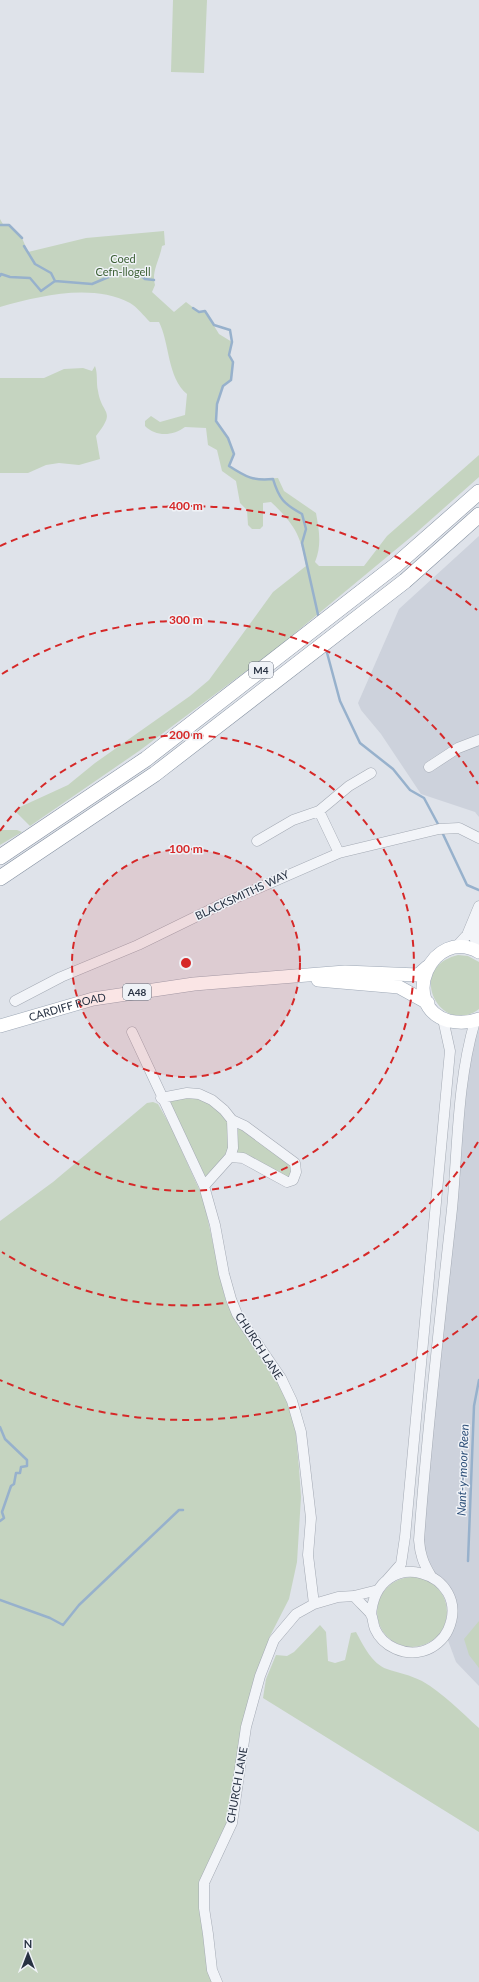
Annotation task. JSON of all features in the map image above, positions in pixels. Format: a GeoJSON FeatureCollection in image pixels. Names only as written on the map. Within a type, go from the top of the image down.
{"type":"FeatureCollection","features":[{"type":"Feature","properties":{"kind":"highway","name":"M4"},"geometry":{"type":"LineString","coordinates":[[0,857],[29,839],[146,759],[396,565],[479,492]]}},
{"type":"Feature","properties":{"kind":"highway","name":"M4"},"geometry":{"type":"LineString","coordinates":[[0,878],[155,774],[405,582],[479,515]]}},
{"type":"Feature","properties":{"kind":"main road"},"geometry":{"type":"LineString","coordinates":[[428,1004],[424,992],[423,979],[427,967],[434,958],[444,951],[456,947],[478,951]]}},
{"type":"Feature","properties":{"kind":"main road","name":"CARDIFF ROAD"},"geometry":{"type":"LineString","coordinates":[[0,1026],[93,999],[194,984],[278,976],[345,972],[418,975],[427,967]]}},
{"type":"Feature","properties":{"kind":"main road","name":"CARDIFF ROAD"},"geometry":{"type":"LineString","coordinates":[[278,976],[399,987],[428,1004],[434,1012],[443,1019]]}},
{"type":"Feature","properties":{"kind":"main road"},"geometry":{"type":"LineString","coordinates":[[443,1019],[459,1023],[477,1020]]}},
{"type":"Feature","properties":{"kind":"street"},"geometry":{"type":"LineString","coordinates":[[429,767],[458,748],[479,740]]}},
{"type":"Feature","properties":{"kind":"street"},"geometry":{"type":"LineString","coordinates":[[257,841],[293,820],[319,811],[349,786],[371,773]]}},
{"type":"Feature","properties":{"kind":"street"},"geometry":{"type":"LineString","coordinates":[[319,811],[339,852]]}},
{"type":"Feature","properties":{"kind":"street","name":"BLACKSMITHS WAY"},"geometry":{"type":"LineString","coordinates":[[15,1001],[61,977],[132,948],[224,903],[339,852],[427,831],[453,828],[459,828],[479,838]]}},
{"type":"Feature","properties":{"kind":"street"},"geometry":{"type":"LineString","coordinates":[[456,947],[467,935],[477,911]]}},
{"type":"Feature","properties":{"kind":"street"},"geometry":{"type":"LineString","coordinates":[[477,911],[474,934],[478,951]]}},
{"type":"Feature","properties":{"kind":"street"},"geometry":{"type":"LineString","coordinates":[[386,1581],[396,1574],[408,1571],[419,1572],[431,1576],[447,1591],[452,1604],[452,1622],[446,1635],[436,1645],[424,1651],[409,1652],[395,1649],[383,1641],[375,1629],[371,1615],[372,1602],[378,1590],[401,1564],[405,1537],[450,1051],[443,1019]]}},
{"type":"Feature","properties":{"kind":"street"},"geometry":{"type":"LineString","coordinates":[[431,1576],[423,1563],[420,1553],[419,1540],[426,1444],[452,1200],[464,1065],[466,1051],[477,1020]]}},
{"type":"Feature","properties":{"kind":"street","name":"CHURCH LANE"},"geometry":{"type":"LineString","coordinates":[[132,1032],[161,1098],[204,1186],[215,1225],[224,1274],[231,1299],[238,1314],[281,1378],[292,1401],[301,1432],[311,1518],[308,1555],[314,1604]]}},
{"type":"Feature","properties":{"kind":"street"},"geometry":{"type":"LineString","coordinates":[[161,1098],[187,1093],[199,1094],[212,1100],[224,1110],[232,1120],[246,1126],[295,1163],[296,1172],[293,1180],[287,1182],[243,1158],[230,1157]]}},
{"type":"Feature","properties":{"kind":"street"},"geometry":{"type":"LineString","coordinates":[[204,1186],[230,1157],[233,1148],[232,1120]]}},
{"type":"Feature","properties":{"kind":"street","name":"CHURCH LANE"},"geometry":{"type":"LineString","coordinates":[[217,1982],[212,1970],[204,1908],[204,1883],[232,1823],[246,1727],[263,1669],[274,1640],[296,1614],[314,1604],[338,1597],[354,1596],[378,1590]]}},
{"type":"Feature","properties":{"kind":"street"},"geometry":{"type":"LineString","coordinates":[[354,1596],[371,1615]]}},
{"type":"Feature","properties":{"kind":"shaded area"},"geometry":{"type":"Polygon","coordinates":[[[479,536],[479,817],[475,812],[421,794],[381,734],[361,710],[358,703],[399,609],[479,536]]]}},
{"type":"Feature","properties":{"kind":"shaded area"},"geometry":{"type":"Polygon","coordinates":[[[479,1019],[479,1686],[456,1662],[446,1635],[452,1604],[420,1553],[461,1099],[479,1019]]]}},
{"type":"Feature","properties":{"kind":"green space"},"geometry":{"type":"Polygon","coordinates":[[[173,0],[207,0],[204,73],[171,72],[173,0]]]}},
{"type":"Feature","properties":{"kind":"green space","name":"Coed Cefn-llogell"},"geometry":{"type":"Polygon","coordinates":[[[0,219],[4,226],[9,225],[22,238],[28,252],[86,238],[164,231],[165,245],[162,246],[156,266],[154,275],[155,285],[152,292],[174,312],[186,302],[199,312],[205,311],[219,334],[232,342],[229,355],[233,362],[231,380],[223,386],[217,404],[216,421],[228,438],[234,454],[229,466],[252,478],[278,478],[284,491],[316,513],[319,531],[319,550],[315,562],[319,566],[364,566],[387,536],[479,455],[479,477],[417,532],[277,648],[139,751],[30,826],[15,811],[20,807],[68,785],[95,763],[190,696],[209,680],[273,592],[306,566],[299,538],[291,524],[271,502],[263,503],[263,526],[260,529],[252,529],[248,525],[247,510],[240,503],[236,481],[222,471],[217,450],[208,445],[206,428],[185,427],[170,434],[159,434],[149,430],[145,426],[145,421],[151,416],[160,422],[185,415],[187,394],[176,379],[172,370],[163,331],[159,322],[150,322],[130,303],[115,297],[99,294],[65,293],[0,307],[0,219]]]}},
{"type":"Feature","properties":{"kind":"green space"},"geometry":{"type":"Polygon","coordinates":[[[95,366],[98,391],[107,416],[106,421],[96,436],[100,459],[79,465],[59,463],[46,465],[28,473],[0,473],[0,378],[44,378],[64,369],[83,368],[92,371],[95,366]]]}},
{"type":"Feature","properties":{"kind":"green space"},"geometry":{"type":"Polygon","coordinates":[[[0,830],[17,830],[22,832],[0,845],[0,830]]]}},
{"type":"Feature","properties":{"kind":"green space"},"geometry":{"type":"Polygon","coordinates":[[[458,955],[468,956],[479,962],[479,1009],[465,1016],[452,1015],[441,1008],[434,998],[431,985],[433,973],[442,962],[458,955]]]}},
{"type":"Feature","properties":{"kind":"green space"},"geometry":{"type":"Polygon","coordinates":[[[196,1096],[222,1110],[230,1129],[227,1158],[206,1180],[168,1102],[169,1099],[196,1096]]]}},
{"type":"Feature","properties":{"kind":"green space"},"geometry":{"type":"Polygon","coordinates":[[[153,1102],[158,1104],[171,1127],[203,1198],[226,1302],[264,1357],[287,1397],[295,1425],[301,1497],[297,1562],[289,1599],[269,1638],[260,1676],[232,1823],[204,1883],[217,1982],[0,1982],[0,1221],[53,1182],[147,1103],[153,1102]]]}},
{"type":"Feature","properties":{"kind":"green space"},"geometry":{"type":"Polygon","coordinates":[[[241,1127],[292,1164],[295,1170],[287,1178],[256,1159],[237,1153],[238,1129],[241,1127]]]}},
{"type":"Feature","properties":{"kind":"green space"},"geometry":{"type":"Polygon","coordinates":[[[412,1577],[431,1583],[441,1593],[447,1612],[441,1631],[431,1641],[412,1647],[393,1641],[383,1631],[377,1612],[383,1593],[393,1583],[412,1577]]]}},
{"type":"Feature","properties":{"kind":"green space"},"geometry":{"type":"Polygon","coordinates":[[[479,1621],[479,1668],[469,1655],[464,1639],[479,1621]]]}},
{"type":"Feature","properties":{"kind":"green space"},"geometry":{"type":"Polygon","coordinates":[[[320,1625],[326,1632],[328,1661],[335,1663],[345,1660],[351,1633],[356,1632],[368,1654],[382,1667],[413,1677],[430,1686],[452,1703],[479,1728],[479,1832],[263,1698],[266,1679],[276,1655],[287,1656],[294,1652],[320,1625]]]}},
{"type":"Feature","properties":{"kind":"waterway"},"geometry":{"type":"LineString","coordinates":[[0,225],[9,225],[22,238]]}},
{"type":"Feature","properties":{"kind":"waterway"},"geometry":{"type":"LineString","coordinates":[[24,246],[35,264],[51,273],[55,281],[92,284],[118,273],[135,270],[145,279],[154,280]]}},
{"type":"Feature","properties":{"kind":"waterway"},"geometry":{"type":"LineString","coordinates":[[0,276],[1,274],[10,277],[30,278],[41,291],[55,281]]}},
{"type":"Feature","properties":{"kind":"waterway"},"geometry":{"type":"LineString","coordinates":[[193,308],[199,312],[205,311],[214,325],[230,330],[232,342],[229,355],[233,362],[231,380],[223,386],[217,404],[216,421],[228,438],[234,454],[229,466],[240,473],[255,479],[273,479],[280,496],[286,504],[302,514],[306,529],[302,543],[319,619]]}},
{"type":"Feature","properties":{"kind":"waterway"},"geometry":{"type":"LineString","coordinates":[[326,649],[340,701],[360,743],[393,769],[410,790],[424,798],[439,826]]}},
{"type":"Feature","properties":{"kind":"waterway","name":"Nant-y-moor Reen"},"geometry":{"type":"LineString","coordinates":[[442,832],[467,885],[479,890]]}},
{"type":"Feature","properties":{"kind":"waterway","name":"Nant-y-moor Reen"},"geometry":{"type":"LineString","coordinates":[[468,1561],[474,1406],[479,1380]]}},
{"type":"Feature","properties":{"kind":"waterway"},"geometry":{"type":"LineString","coordinates":[[0,1427],[5,1439],[27,1460],[27,1466],[21,1467],[20,1473],[16,1473],[14,1484],[11,1486],[2,1512],[4,1518],[0,1521]]}},
{"type":"Feature","properties":{"kind":"waterway"},"geometry":{"type":"LineString","coordinates":[[0,1600],[50,1618],[63,1625],[79,1605],[179,1510],[183,1510]]}}]}
